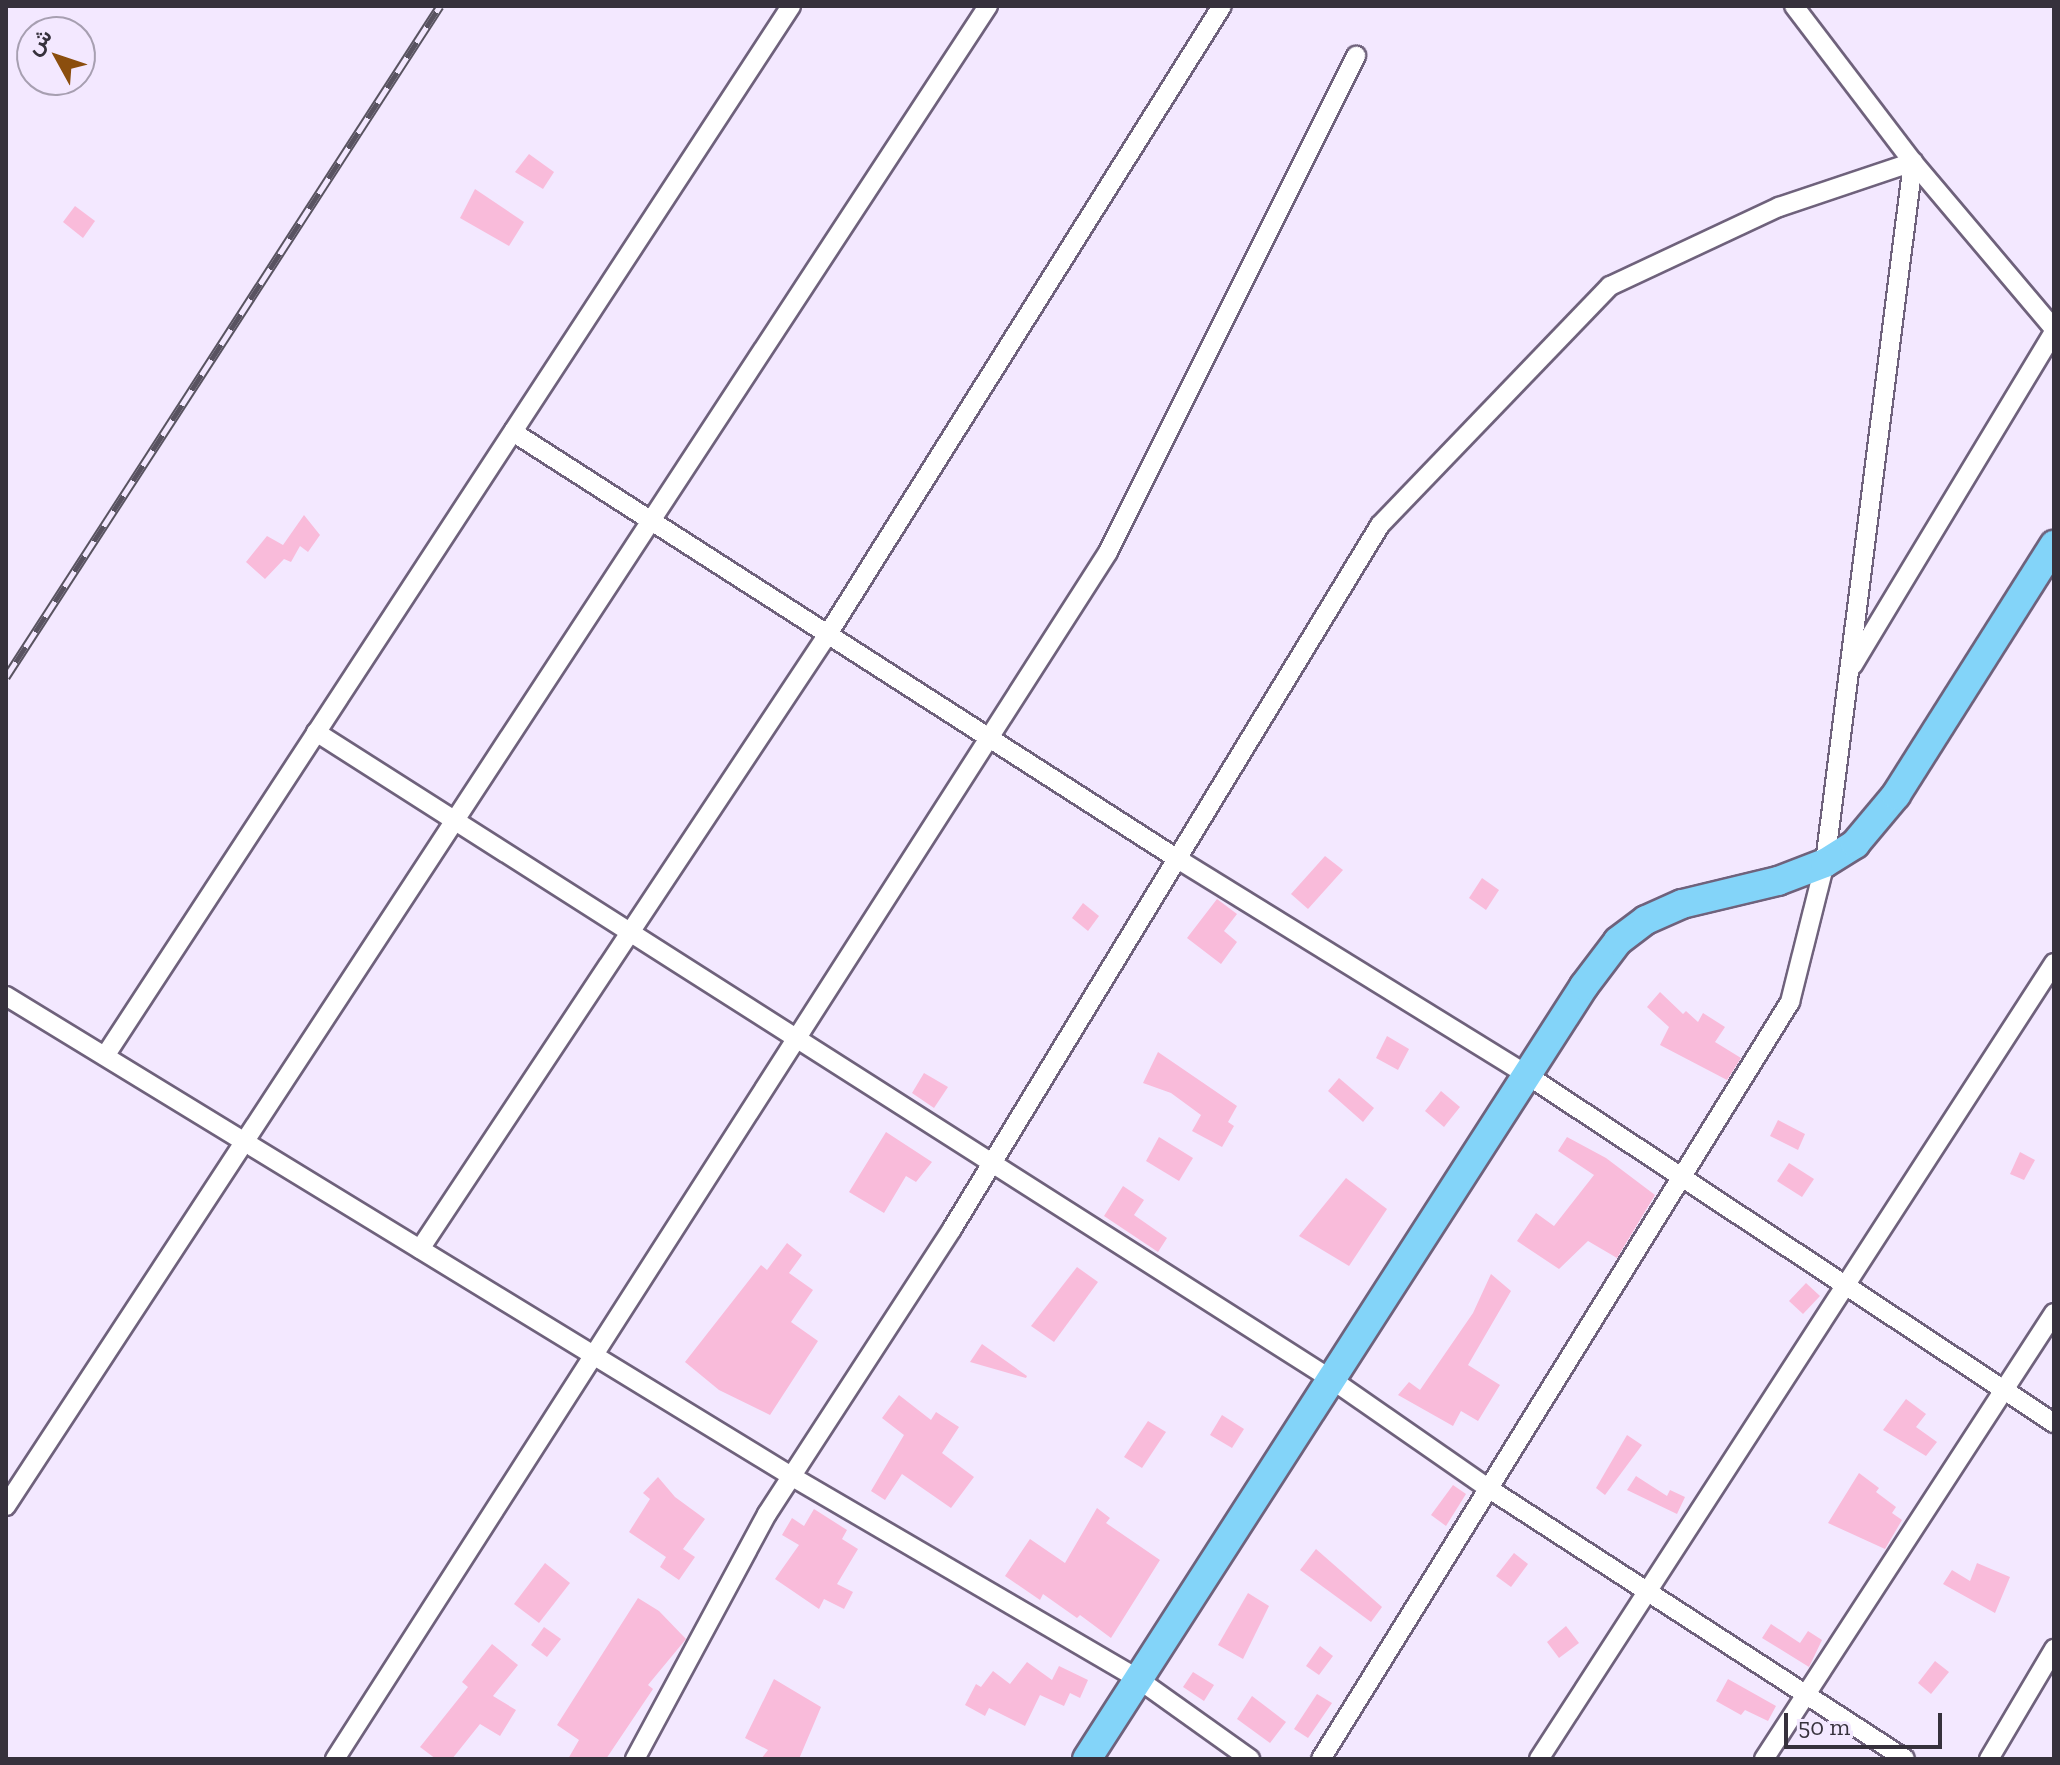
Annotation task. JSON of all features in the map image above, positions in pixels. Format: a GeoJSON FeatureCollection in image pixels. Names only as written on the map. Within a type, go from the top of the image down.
{"type":"FeatureCollection","features":[{"type":"Feature","properties":{"kind":"main road"},"geometry":{"type":"LineString","coordinates":[[1087,1759],[1527,1075],[1618,941],[1646,920],[1682,904],[1778,881],[1825,863],[1855,844],[1896,795],[2054,545]]}},
{"type":"Feature","properties":{"kind":"street"},"geometry":{"type":"LineString","coordinates":[[105,1056],[791,6]]}},
{"type":"Feature","properties":{"kind":"street"},"geometry":{"type":"LineString","coordinates":[[6,1506],[988,6]]}},
{"type":"Feature","properties":{"kind":"street"},"geometry":{"type":"LineString","coordinates":[[420,1249],[828,634],[1222,6]]}},
{"type":"Feature","properties":{"kind":"street"},"geometry":{"type":"LineString","coordinates":[[1794,6],[1913,162],[2054,331],[1849,671]]}},
{"type":"Feature","properties":{"kind":"street"},"geometry":{"type":"LineString","coordinates":[[335,1759],[1108,552],[1356,56]]}},
{"type":"Feature","properties":{"kind":"street"},"geometry":{"type":"LineString","coordinates":[[1321,1759],[1790,1002],[1825,863],[1913,162]]}},
{"type":"Feature","properties":{"kind":"street"},"geometry":{"type":"LineString","coordinates":[[635,1759],[791,1476],[991,1166],[1380,525],[1610,286],[1779,207],[1913,162]]}},
{"type":"Feature","properties":{"kind":"street"},"geometry":{"type":"LineString","coordinates":[[513,432],[1176,858],[1527,1075],[2054,1423]]}},
{"type":"Feature","properties":{"kind":"street"},"geometry":{"type":"LineString","coordinates":[[316,732],[991,1166],[1331,1379],[1488,1488],[1905,1759]]}},
{"type":"Feature","properties":{"kind":"street"},"geometry":{"type":"LineString","coordinates":[[1539,1759],[2054,963]]}},
{"type":"Feature","properties":{"kind":"street"},"geometry":{"type":"LineString","coordinates":[[6,996],[791,1476],[1138,1679],[1250,1759]]}},
{"type":"Feature","properties":{"kind":"street"},"geometry":{"type":"LineString","coordinates":[[1764,1759],[2007,1392],[2054,1313]]}},
{"type":"Feature","properties":{"kind":"street"},"geometry":{"type":"LineString","coordinates":[[1989,1759],[2054,1649]]}},
{"type":"Feature","properties":{"kind":"building"},"geometry":{"type":"Polygon","coordinates":[[[529,154],[554,172],[543,189],[515,172],[529,154]]]}},
{"type":"Feature","properties":{"kind":"building"},"geometry":{"type":"Polygon","coordinates":[[[475,189],[524,222],[509,246],[460,218],[475,189]]]}},
{"type":"Feature","properties":{"kind":"building"},"geometry":{"type":"Polygon","coordinates":[[[75,206],[95,221],[83,238],[63,222],[75,206]]]}},
{"type":"Feature","properties":{"kind":"building"},"geometry":{"type":"Polygon","coordinates":[[[304,515],[320,535],[308,552],[300,546],[291,562],[284,559],[265,579],[246,562],[267,536],[283,545],[304,515]]]}},
{"type":"Feature","properties":{"kind":"building"},"geometry":{"type":"Polygon","coordinates":[[[1325,856],[1343,870],[1308,909],[1291,894],[1325,856]]]}},
{"type":"Feature","properties":{"kind":"building"},"geometry":{"type":"Polygon","coordinates":[[[1482,878],[1499,890],[1486,910],[1469,898],[1482,878]]]}},
{"type":"Feature","properties":{"kind":"building"},"geometry":{"type":"Polygon","coordinates":[[[1217,899],[1237,914],[1224,931],[1237,942],[1221,964],[1187,938],[1217,899]]]}},
{"type":"Feature","properties":{"kind":"building"},"geometry":{"type":"Polygon","coordinates":[[[1083,903],[1099,916],[1088,931],[1072,918],[1083,903]]]}},
{"type":"Feature","properties":{"kind":"building"},"geometry":{"type":"Polygon","coordinates":[[[1660,992],[1683,1014],[1686,1011],[1698,1022],[1703,1013],[1725,1027],[1715,1042],[1741,1058],[1727,1080],[1660,1045],[1669,1027],[1647,1007],[1660,992]]]}},
{"type":"Feature","properties":{"kind":"building"},"geometry":{"type":"Polygon","coordinates":[[[1387,1036],[1409,1049],[1398,1070],[1376,1058],[1387,1036]]]}},
{"type":"Feature","properties":{"kind":"building"},"geometry":{"type":"Polygon","coordinates":[[[1158,1052],[1237,1106],[1228,1122],[1234,1126],[1222,1147],[1192,1131],[1201,1115],[1171,1093],[1143,1083],[1158,1052]]]}},
{"type":"Feature","properties":{"kind":"building"},"geometry":{"type":"Polygon","coordinates":[[[924,1073],[948,1087],[934,1108],[912,1093],[924,1073]]]}},
{"type":"Feature","properties":{"kind":"building"},"geometry":{"type":"Polygon","coordinates":[[[1339,1078],[1374,1108],[1363,1122],[1328,1091],[1339,1078]]]}},
{"type":"Feature","properties":{"kind":"building"},"geometry":{"type":"Polygon","coordinates":[[[1441,1091],[1460,1107],[1444,1127],[1425,1111],[1441,1091]]]}},
{"type":"Feature","properties":{"kind":"building"},"geometry":{"type":"Polygon","coordinates":[[[1778,1120],[1805,1134],[1798,1150],[1770,1136],[1778,1120]]]}},
{"type":"Feature","properties":{"kind":"building"},"geometry":{"type":"Polygon","coordinates":[[[886,1132],[932,1162],[916,1182],[906,1176],[884,1213],[849,1192],[886,1132]]]}},
{"type":"Feature","properties":{"kind":"building"},"geometry":{"type":"Polygon","coordinates":[[[1159,1137],[1193,1158],[1179,1181],[1146,1161],[1159,1137]]]}},
{"type":"Feature","properties":{"kind":"building"},"geometry":{"type":"Polygon","coordinates":[[[1567,1137],[1606,1158],[1655,1195],[1617,1258],[1588,1241],[1559,1269],[1517,1241],[1536,1213],[1554,1226],[1594,1175],[1558,1151],[1567,1137]]]}},
{"type":"Feature","properties":{"kind":"building"},"geometry":{"type":"Polygon","coordinates":[[[2020,1152],[2035,1160],[2024,1180],[2010,1174],[2020,1152]]]}},
{"type":"Feature","properties":{"kind":"building"},"geometry":{"type":"Polygon","coordinates":[[[1789,1163],[1814,1179],[1802,1197],[1777,1181],[1789,1163]]]}},
{"type":"Feature","properties":{"kind":"building"},"geometry":{"type":"Polygon","coordinates":[[[1346,1178],[1387,1209],[1349,1266],[1299,1236],[1346,1178]]]}},
{"type":"Feature","properties":{"kind":"building"},"geometry":{"type":"Polygon","coordinates":[[[1123,1186],[1144,1200],[1134,1215],[1167,1238],[1158,1252],[1104,1216],[1123,1186]]]}},
{"type":"Feature","properties":{"kind":"building"},"geometry":{"type":"Polygon","coordinates":[[[787,1243],[802,1255],[789,1273],[813,1290],[791,1322],[818,1341],[770,1415],[719,1390],[685,1362],[761,1265],[767,1270],[787,1243]]]}},
{"type":"Feature","properties":{"kind":"building"},"geometry":{"type":"Polygon","coordinates":[[[1077,1267],[1098,1282],[1054,1342],[1031,1326],[1077,1267]]]}},
{"type":"Feature","properties":{"kind":"building"},"geometry":{"type":"Polygon","coordinates":[[[1491,1274],[1511,1291],[1468,1365],[1500,1385],[1478,1421],[1461,1411],[1453,1426],[1398,1395],[1409,1382],[1420,1390],[1473,1313],[1491,1274]]]}},
{"type":"Feature","properties":{"kind":"building"},"geometry":{"type":"Polygon","coordinates":[[[1806,1283],[1820,1296],[1803,1314],[1789,1301],[1806,1283]]]}},
{"type":"Feature","properties":{"kind":"building"},"geometry":{"type":"Polygon","coordinates":[[[982,1344],[1027,1376],[1026,1378],[970,1362],[982,1344]]]}},
{"type":"Feature","properties":{"kind":"building"},"geometry":{"type":"Polygon","coordinates":[[[899,1395],[931,1420],[936,1412],[959,1427],[942,1453],[974,1477],[951,1508],[902,1474],[885,1500],[871,1491],[904,1435],[882,1418],[899,1395]]]}},
{"type":"Feature","properties":{"kind":"building"},"geometry":{"type":"Polygon","coordinates":[[[1906,1399],[1926,1414],[1916,1427],[1937,1442],[1926,1456],[1883,1430],[1906,1399]]]}},
{"type":"Feature","properties":{"kind":"building"},"geometry":{"type":"Polygon","coordinates":[[[1222,1415],[1244,1429],[1232,1448],[1210,1435],[1222,1415]]]}},
{"type":"Feature","properties":{"kind":"building"},"geometry":{"type":"Polygon","coordinates":[[[1148,1421],[1166,1432],[1142,1468],[1124,1457],[1148,1421]]]}},
{"type":"Feature","properties":{"kind":"building"},"geometry":{"type":"Polygon","coordinates":[[[1627,1435],[1642,1445],[1605,1495],[1596,1488],[1627,1435]]]}},
{"type":"Feature","properties":{"kind":"building"},"geometry":{"type":"Polygon","coordinates":[[[1859,1473],[1879,1488],[1876,1492],[1896,1507],[1892,1513],[1902,1520],[1885,1549],[1828,1523],[1859,1473]]]}},
{"type":"Feature","properties":{"kind":"building"},"geometry":{"type":"Polygon","coordinates":[[[1636,1476],[1667,1496],[1670,1490],[1685,1497],[1677,1514],[1627,1490],[1636,1476]]]}},
{"type":"Feature","properties":{"kind":"building"},"geometry":{"type":"Polygon","coordinates":[[[658,1477],[675,1497],[705,1519],[683,1549],[695,1557],[679,1580],[660,1567],[666,1557],[629,1532],[650,1499],[643,1493],[658,1477]]]}},
{"type":"Feature","properties":{"kind":"building"},"geometry":{"type":"Polygon","coordinates":[[[1453,1485],[1466,1494],[1446,1526],[1431,1515],[1453,1485]]]}},
{"type":"Feature","properties":{"kind":"building"},"geometry":{"type":"Polygon","coordinates":[[[1097,1508],[1110,1518],[1106,1523],[1160,1560],[1111,1638],[1080,1615],[1077,1618],[1043,1594],[1040,1600],[1005,1576],[1030,1539],[1065,1563],[1097,1508]]]}},
{"type":"Feature","properties":{"kind":"building"},"geometry":{"type":"Polygon","coordinates":[[[814,1509],[847,1530],[842,1539],[858,1549],[837,1584],[853,1592],[844,1609],[824,1599],[819,1609],[775,1579],[799,1545],[782,1535],[792,1518],[804,1526],[814,1509]]]}},
{"type":"Feature","properties":{"kind":"building"},"geometry":{"type":"Polygon","coordinates":[[[1316,1549],[1382,1607],[1371,1622],[1300,1570],[1316,1549]]]}},
{"type":"Feature","properties":{"kind":"building"},"geometry":{"type":"Polygon","coordinates":[[[1514,1553],[1528,1564],[1511,1587],[1496,1576],[1514,1553]]]}},
{"type":"Feature","properties":{"kind":"building"},"geometry":{"type":"Polygon","coordinates":[[[545,1563],[570,1583],[539,1623],[514,1604],[545,1563]]]}},
{"type":"Feature","properties":{"kind":"building"},"geometry":{"type":"Polygon","coordinates":[[[1977,1563],[2010,1577],[1995,1613],[1943,1584],[1952,1570],[1970,1581],[1977,1563]]]}},
{"type":"Feature","properties":{"kind":"building"},"geometry":{"type":"Polygon","coordinates":[[[1248,1593],[1269,1606],[1243,1659],[1218,1645],[1248,1593]]]}},
{"type":"Feature","properties":{"kind":"building"},"geometry":{"type":"Polygon","coordinates":[[[638,1598],[659,1611],[686,1639],[648,1685],[653,1689],[606,1759],[568,1759],[579,1740],[557,1725],[638,1598]]]}},
{"type":"Feature","properties":{"kind":"building"},"geometry":{"type":"Polygon","coordinates":[[[1771,1624],[1800,1643],[1808,1631],[1822,1640],[1809,1667],[1762,1638],[1771,1624]]]}},
{"type":"Feature","properties":{"kind":"building"},"geometry":{"type":"Polygon","coordinates":[[[1566,1626],[1579,1643],[1559,1658],[1547,1642],[1566,1626]]]}},
{"type":"Feature","properties":{"kind":"building"},"geometry":{"type":"Polygon","coordinates":[[[544,1627],[561,1639],[547,1657],[531,1645],[544,1627]]]}},
{"type":"Feature","properties":{"kind":"building"},"geometry":{"type":"Polygon","coordinates":[[[492,1644],[518,1665],[493,1696],[516,1710],[500,1736],[480,1724],[452,1759],[436,1759],[420,1747],[468,1687],[462,1682],[492,1644]]]}},
{"type":"Feature","properties":{"kind":"building"},"geometry":{"type":"Polygon","coordinates":[[[1320,1646],[1333,1656],[1319,1675],[1306,1666],[1320,1646]]]}},
{"type":"Feature","properties":{"kind":"building"},"geometry":{"type":"Polygon","coordinates":[[[1935,1661],[1949,1672],[1931,1694],[1918,1683],[1935,1661]]]}},
{"type":"Feature","properties":{"kind":"building"},"geometry":{"type":"Polygon","coordinates":[[[1027,1662],[1052,1680],[1059,1666],[1088,1680],[1080,1698],[1070,1693],[1064,1706],[1040,1695],[1025,1726],[989,1708],[985,1716],[965,1705],[976,1684],[981,1687],[993,1671],[1010,1684],[1027,1662]]]}},
{"type":"Feature","properties":{"kind":"building"},"geometry":{"type":"Polygon","coordinates":[[[1193,1672],[1214,1685],[1204,1701],[1183,1687],[1193,1672]]]}},
{"type":"Feature","properties":{"kind":"building"},"geometry":{"type":"Polygon","coordinates":[[[774,1679],[821,1707],[799,1759],[761,1759],[768,1750],[745,1738],[774,1679]]]}},
{"type":"Feature","properties":{"kind":"building"},"geometry":{"type":"Polygon","coordinates":[[[1728,1679],[1776,1706],[1768,1721],[1745,1710],[1741,1715],[1716,1701],[1728,1679]]]}},
{"type":"Feature","properties":{"kind":"building"},"geometry":{"type":"Polygon","coordinates":[[[1317,1694],[1332,1703],[1308,1738],[1294,1729],[1317,1694]]]}},
{"type":"Feature","properties":{"kind":"building"},"geometry":{"type":"Polygon","coordinates":[[[1252,1696],[1286,1722],[1270,1743],[1237,1719],[1252,1696]]]}},
{"type":"Feature","properties":{"kind":"railway"},"geometry":{"type":"LineString","coordinates":[[6,677],[440,6]]}}]}
